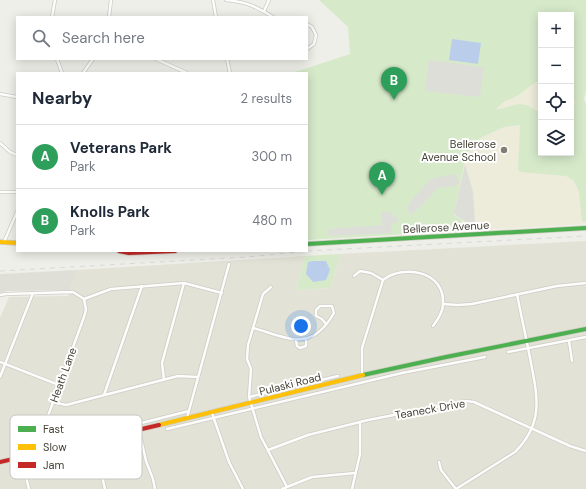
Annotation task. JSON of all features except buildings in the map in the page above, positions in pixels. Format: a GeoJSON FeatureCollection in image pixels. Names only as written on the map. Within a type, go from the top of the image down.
{"type":"FeatureCollection","features":[{"type":"Feature","properties":{"kind":"main road","name":"Bellerose Avenue"},"geometry":{"type":"LineString","coordinates":[[308,244],[586,228]]}},
{"type":"Feature","properties":{"kind":"main road"},"geometry":{"type":"LineString","coordinates":[[2,242],[16,243]]}},
{"type":"Feature","properties":{"kind":"main road"},"geometry":{"type":"LineString","coordinates":[[124,252],[152,252]]}},
{"type":"Feature","properties":{"kind":"main road","name":"Pulaski Road"},"geometry":{"type":"LineString","coordinates":[[142,429],[400,367],[586,329]]}},
{"type":"Feature","properties":{"kind":"main road","name":"Pulaski Road"},"geometry":{"type":"LineString","coordinates":[[0,462],[10,460]]}},
{"type":"Feature","properties":{"kind":"street"},"geometry":{"type":"LineString","coordinates":[[52,16],[55,0]]}},
{"type":"Feature","properties":{"kind":"street"},"geometry":{"type":"LineString","coordinates":[[109,16],[111,0]]}},
{"type":"Feature","properties":{"kind":"street"},"geometry":{"type":"LineString","coordinates":[[213,0],[216,16]]}},
{"type":"Feature","properties":{"kind":"street"},"geometry":{"type":"LineString","coordinates":[[226,0],[246,2],[272,16]]}},
{"type":"Feature","properties":{"kind":"street"},"geometry":{"type":"LineString","coordinates":[[264,11],[269,0]]}},
{"type":"Feature","properties":{"kind":"street"},"geometry":{"type":"LineString","coordinates":[[308,25],[312,27],[316,35],[314,44],[308,49]]}},
{"type":"Feature","properties":{"kind":"street"},"geometry":{"type":"LineString","coordinates":[[57,60],[62,72]]}},
{"type":"Feature","properties":{"kind":"street"},"geometry":{"type":"LineString","coordinates":[[84,72],[92,60]]}},
{"type":"Feature","properties":{"kind":"street"},"geometry":{"type":"LineString","coordinates":[[158,60],[185,72]]}},
{"type":"Feature","properties":{"kind":"street"},"geometry":{"type":"LineString","coordinates":[[227,60],[230,72]]}},
{"type":"Feature","properties":{"kind":"street"},"geometry":{"type":"LineString","coordinates":[[0,94],[16,97]]}},
{"type":"Feature","properties":{"kind":"street"},"geometry":{"type":"LineString","coordinates":[[0,143],[10,152],[16,155]]}},
{"type":"Feature","properties":{"kind":"street"},"geometry":{"type":"LineString","coordinates":[[0,192],[16,192]]}},
{"type":"Feature","properties":{"kind":"street"},"geometry":{"type":"LineString","coordinates":[[2,242],[16,214]]}},
{"type":"Feature","properties":{"kind":"street"},"geometry":{"type":"LineString","coordinates":[[187,418],[230,264]]}},
{"type":"Feature","properties":{"kind":"street"},"geometry":{"type":"LineString","coordinates":[[354,276],[360,271],[365,271],[383,280]]}},
{"type":"Feature","properties":{"kind":"street"},"geometry":{"type":"LineString","coordinates":[[362,376],[362,348],[383,280],[389,275],[414,271],[423,273],[437,284],[442,293],[444,304],[439,318],[433,326]]}},
{"type":"Feature","properties":{"kind":"street"},"geometry":{"type":"LineString","coordinates":[[0,295],[73,292],[84,299],[111,288],[184,283],[222,293]]}},
{"type":"Feature","properties":{"kind":"street"},"geometry":{"type":"LineString","coordinates":[[164,380],[162,363],[184,283]]}},
{"type":"Feature","properties":{"kind":"street"},"geometry":{"type":"LineString","coordinates":[[444,304],[472,304],[557,286],[586,283]]}},
{"type":"Feature","properties":{"kind":"street"},"geometry":{"type":"LineString","coordinates":[[104,396],[142,286]]}},
{"type":"Feature","properties":{"kind":"street"},"geometry":{"type":"LineString","coordinates":[[271,287],[263,294],[247,353],[251,369],[249,397],[261,436],[287,487]]}},
{"type":"Feature","properties":{"kind":"street"},"geometry":{"type":"LineString","coordinates":[[0,377],[32,293]]}},
{"type":"Feature","properties":{"kind":"street"},"geometry":{"type":"LineString","coordinates":[[439,462],[441,470],[456,489],[515,452],[522,445],[532,429],[535,418],[537,398],[517,294]]}},
{"type":"Feature","properties":{"kind":"street","name":"Heath Lane"},"geometry":{"type":"LineString","coordinates":[[48,415],[84,317],[86,310],[84,299]]}},
{"type":"Feature","properties":{"kind":"street"},"geometry":{"type":"LineString","coordinates":[[253,328],[296,340],[306,340],[321,331],[334,313],[332,306],[320,306],[316,310],[316,316],[322,319],[326,324]]}},
{"type":"Feature","properties":{"kind":"street"},"geometry":{"type":"LineString","coordinates":[[508,352],[586,337]]}},
{"type":"Feature","properties":{"kind":"street"},"geometry":{"type":"LineString","coordinates":[[296,340],[297,346],[300,348],[306,346],[306,340]]}},
{"type":"Feature","properties":{"kind":"street"},"geometry":{"type":"LineString","coordinates":[[569,341],[572,361]]}},
{"type":"Feature","properties":{"kind":"street"},"geometry":{"type":"LineString","coordinates":[[465,354],[466,360]]}},
{"type":"Feature","properties":{"kind":"street"},"geometry":{"type":"LineString","coordinates":[[166,429],[402,373],[485,357]]}},
{"type":"Feature","properties":{"kind":"street"},"geometry":{"type":"LineString","coordinates":[[0,362],[59,385]]}},
{"type":"Feature","properties":{"kind":"street"},"geometry":{"type":"LineString","coordinates":[[400,367],[402,373]]}},
{"type":"Feature","properties":{"kind":"street"},"geometry":{"type":"LineString","coordinates":[[53,402],[66,405],[178,376],[198,377]]}},
{"type":"Feature","properties":{"kind":"street"},"geometry":{"type":"LineString","coordinates":[[249,397],[338,376]]}},
{"type":"Feature","properties":{"kind":"street","name":"Teaneck Drive"},"geometry":{"type":"LineString","coordinates":[[268,450],[308,435],[360,422],[466,401],[474,402],[570,446],[586,451]]}},
{"type":"Feature","properties":{"kind":"street"},"geometry":{"type":"LineString","coordinates":[[142,423],[189,411]]}},
{"type":"Feature","properties":{"kind":"street"},"geometry":{"type":"LineString","coordinates":[[212,412],[230,462],[243,489]]}},
{"type":"Feature","properties":{"kind":"street"},"geometry":{"type":"LineString","coordinates":[[352,489],[361,446],[360,422]]}},
{"type":"Feature","properties":{"kind":"street"},"geometry":{"type":"LineString","coordinates":[[142,443],[155,489]]}},
{"type":"Feature","properties":{"kind":"street"},"geometry":{"type":"LineString","coordinates":[[282,489],[312,477],[355,473]]}},
{"type":"Feature","properties":{"kind":"street"},"geometry":{"type":"LineString","coordinates":[[26,479],[29,489]]}},
{"type":"Feature","properties":{"kind":"street"},"geometry":{"type":"LineString","coordinates":[[103,479],[105,489]]}},
{"type":"Feature","properties":{"kind":"shaded area"},"geometry":{"type":"Polygon","coordinates":[[[429,60],[484,67],[480,97],[425,91],[429,60]]]}},
{"type":"Feature","properties":{"kind":"shaded area","name":"Bellerose Avenue School"},"geometry":{"type":"Polygon","coordinates":[[[538,78],[538,156],[574,156],[574,85],[585,224],[459,231],[462,216],[458,214],[454,215],[467,146],[476,118],[538,78]]]}},
{"type":"Feature","properties":{"kind":"shaded area"},"geometry":{"type":"Polygon","coordinates":[[[465,164],[473,192],[475,222],[466,222],[454,214],[465,164]]]}},
{"type":"Feature","properties":{"kind":"shaded area"},"geometry":{"type":"Polygon","coordinates":[[[456,174],[459,183],[455,186],[438,188],[412,215],[407,210],[410,202],[429,181],[435,178],[456,174]]]}},
{"type":"Feature","properties":{"kind":"shaded area"},"geometry":{"type":"Polygon","coordinates":[[[381,212],[390,212],[398,218],[397,223],[391,223],[392,233],[329,236],[328,229],[382,225],[381,212]]]}},
{"type":"Feature","properties":{"kind":"shaded area"},"geometry":{"type":"Polygon","coordinates":[[[586,241],[586,489],[0,489],[0,318],[9,297],[68,296],[77,270],[305,256],[296,290],[331,288],[340,254],[586,241]]]}},
{"type":"Feature","properties":{"kind":"shaded area"},"geometry":{"type":"Polygon","coordinates":[[[77,270],[70,290],[7,291],[0,293],[0,274],[77,270]]]}},
{"type":"Feature","properties":{"kind":"green space"},"geometry":{"type":"Polygon","coordinates":[[[319,0],[586,0],[586,90],[584,99],[586,104],[586,222],[582,221],[579,191],[573,180],[566,176],[520,172],[518,169],[520,125],[504,127],[480,138],[466,154],[454,215],[462,220],[459,231],[308,240],[308,72],[295,72],[350,54],[348,27],[319,0]]]}},
{"type":"Feature","properties":{"kind":"green space"},"geometry":{"type":"Polygon","coordinates":[[[340,254],[331,288],[296,290],[305,256],[340,254]]]}},
{"type":"Feature","properties":{"kind":"water"},"geometry":{"type":"Polygon","coordinates":[[[452,39],[481,43],[478,64],[449,60],[452,39]]]}},
{"type":"Feature","properties":{"kind":"water"},"geometry":{"type":"Polygon","coordinates":[[[326,261],[330,270],[326,280],[313,282],[306,274],[308,262],[326,261]]]}},
{"type":"Feature","properties":{"kind":"railway"},"geometry":{"type":"LineString","coordinates":[[308,251],[586,236]]}},
{"type":"Feature","properties":{"kind":"railway"},"geometry":{"type":"LineString","coordinates":[[0,271],[247,257],[299,252]]}},
{"type":"Feature","properties":{"kind":"traffic: fast"},"geometry":{"type":"LineString","coordinates":[[308,244],[586,228]]}},
{"type":"Feature","properties":{"kind":"traffic: fast"},"geometry":{"type":"LineString","coordinates":[[363,375],[586,329]]}},
{"type":"Feature","properties":{"kind":"traffic: slow"},"geometry":{"type":"LineString","coordinates":[[0,242],[16,243]]}},
{"type":"Feature","properties":{"kind":"traffic: slow"},"geometry":{"type":"LineString","coordinates":[[159,425],[363,375]]}},
{"type":"Feature","properties":{"kind":"traffic: jam"},"geometry":{"type":"LineString","coordinates":[[124,252],[152,252]]}},
{"type":"Feature","properties":{"kind":"traffic: jam"},"geometry":{"type":"LineString","coordinates":[[142,429],[159,425]]}},
{"type":"Feature","properties":{"kind":"traffic: jam"},"geometry":{"type":"LineString","coordinates":[[0,462],[10,460]]}},
{"type":"Feature","properties":{"kind":"place","name":"Knolls Park"},"geometry":{"type":"Point","coordinates":[394,100]}},
{"type":"Feature","properties":{"kind":"place","name":"Bellerose Avenue School"},"geometry":{"type":"Point","coordinates":[504,150]}},
{"type":"Feature","properties":{"kind":"place","name":"Veterans Park"},"geometry":{"type":"Point","coordinates":[382,195]}}]}
